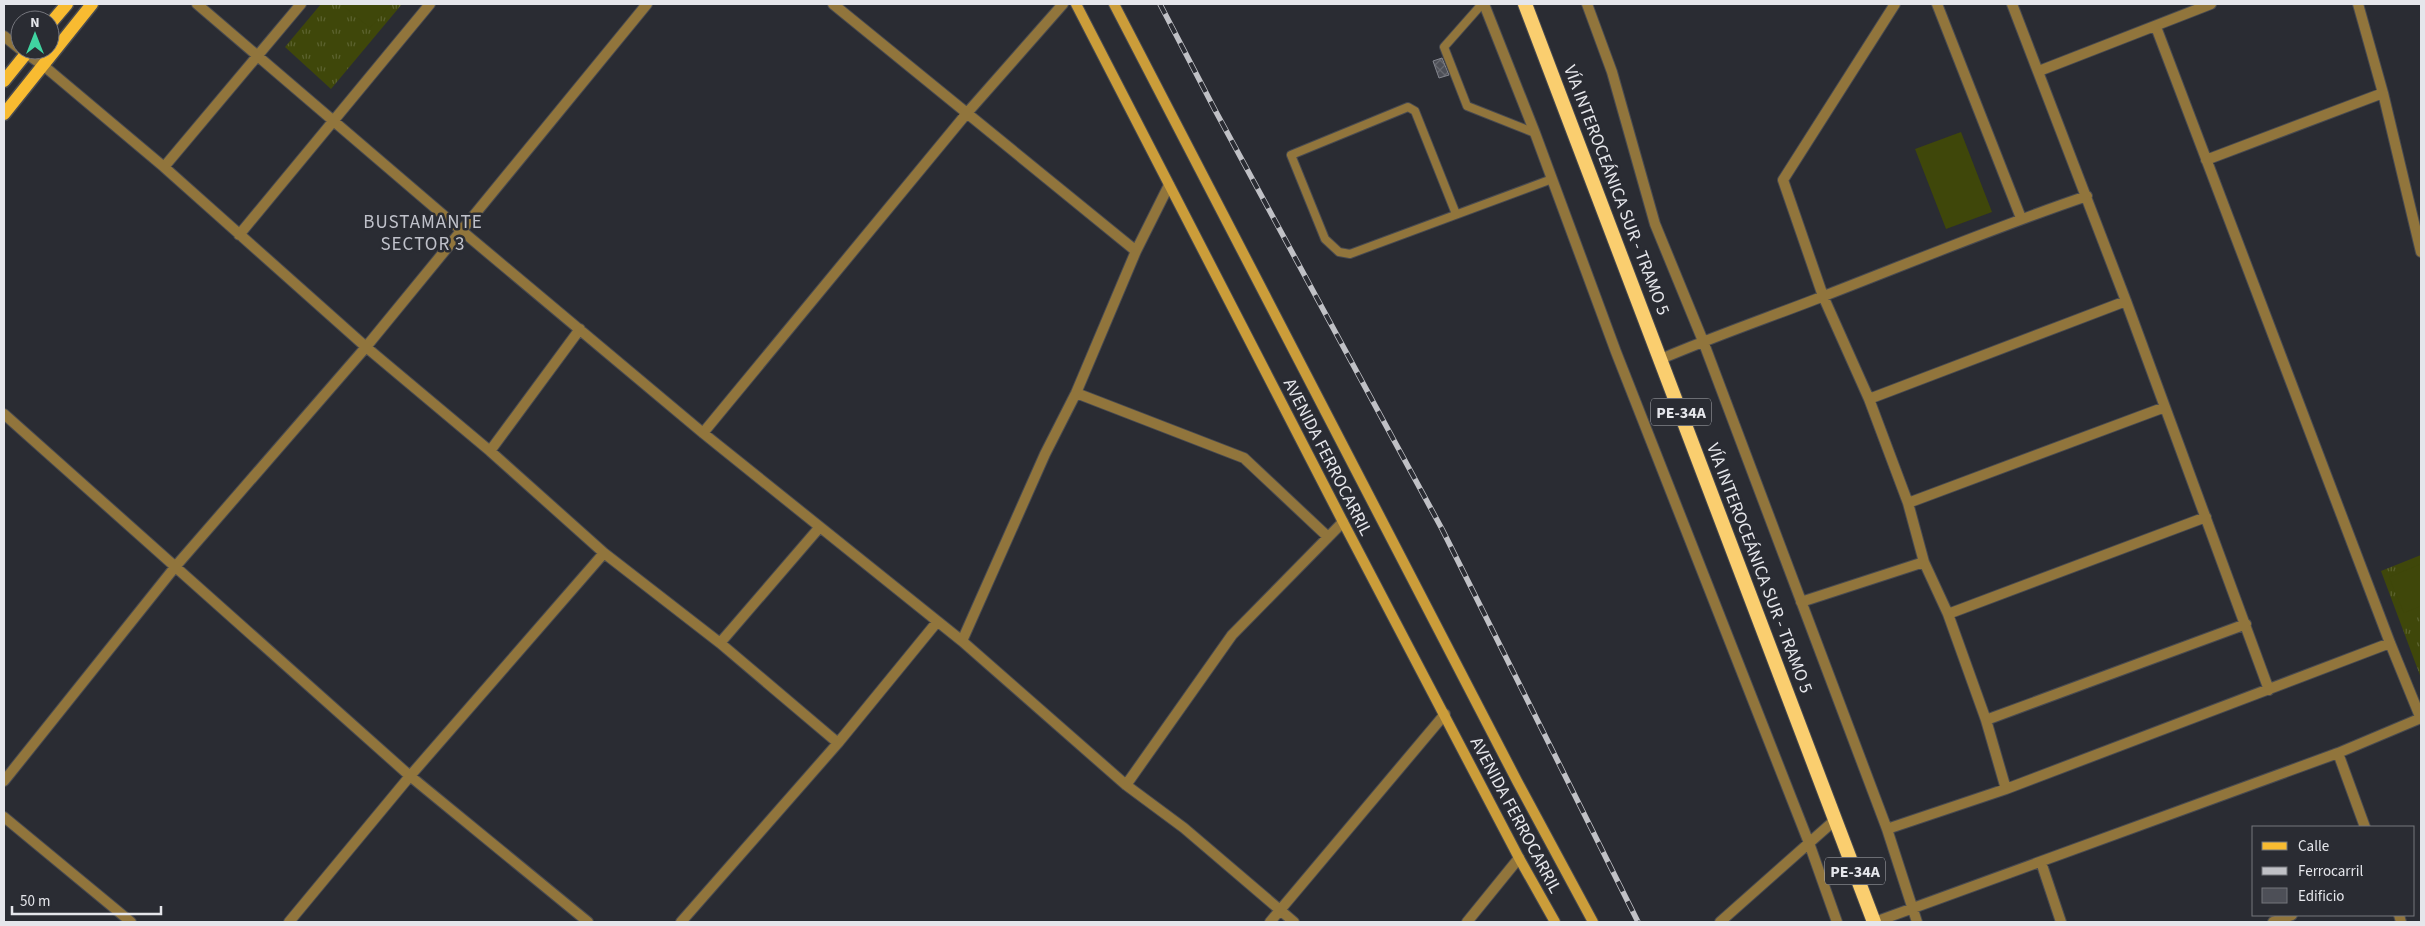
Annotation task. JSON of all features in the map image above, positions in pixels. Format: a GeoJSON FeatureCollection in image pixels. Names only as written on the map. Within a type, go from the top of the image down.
{"type":"FeatureCollection","features":[{"type":"Feature","properties":{"kind":"highway","name":"VÍA INTEROCEÁNICA SUR - TRAMO 5"},"geometry":{"type":"LineString","coordinates":[[1525,4],[1875,922]]}},
{"type":"Feature","properties":{"kind":"main road"},"geometry":{"type":"LineString","coordinates":[[4,114],[92,4]]}},
{"type":"Feature","properties":{"kind":"main road","name":"AVENIDA FERROCARRIL"},"geometry":{"type":"LineString","coordinates":[[1076,4],[1343,522],[1519,858],[1555,922]]}},
{"type":"Feature","properties":{"kind":"main road","name":"AVENIDA FERROCARRIL"},"geometry":{"type":"LineString","coordinates":[[1114,4],[1517,781],[1593,922]]}},
{"type":"Feature","properties":{"kind":"main road"},"geometry":{"type":"LineString","coordinates":[[4,81],[18,60]]}},
{"type":"Feature","properties":{"kind":"street"},"geometry":{"type":"LineString","coordinates":[[197,4],[462,232],[819,528],[962,641],[1126,785],[1184,828],[1294,922]]}},
{"type":"Feature","properties":{"kind":"street"},"geometry":{"type":"LineString","coordinates":[[164,168],[301,4]]}},
{"type":"Feature","properties":{"kind":"street"},"geometry":{"type":"LineString","coordinates":[[238,235],[430,4]]}},
{"type":"Feature","properties":{"kind":"street"},"geometry":{"type":"LineString","coordinates":[[4,781],[175,567],[366,347],[647,4]]}},
{"type":"Feature","properties":{"kind":"street"},"geometry":{"type":"LineString","coordinates":[[833,4],[1136,251]]}},
{"type":"Feature","properties":{"kind":"street"},"geometry":{"type":"LineString","coordinates":[[703,433],[967,113],[1063,4]]}},
{"type":"Feature","properties":{"kind":"street"},"geometry":{"type":"LineString","coordinates":[[1483,4],[1535,133],[1616,352],[1809,843],[1837,922]]}},
{"type":"Feature","properties":{"kind":"street"},"geometry":{"type":"LineString","coordinates":[[1587,4],[1612,72],[1655,224],[1703,341],[1887,829],[1917,922]]}},
{"type":"Feature","properties":{"kind":"street"},"geometry":{"type":"LineString","coordinates":[[1895,4],[1783,180],[1823,296],[1869,400],[1908,503],[1924,562],[1948,614],[1986,720],[2006,789]]}},
{"type":"Feature","properties":{"kind":"street"},"geometry":{"type":"LineString","coordinates":[[1937,4],[2021,218]]}},
{"type":"Feature","properties":{"kind":"street"},"geometry":{"type":"LineString","coordinates":[[2012,4],[2087,196],[2269,690]]}},
{"type":"Feature","properties":{"kind":"street"},"geometry":{"type":"LineString","coordinates":[[2039,71],[2211,4]]}},
{"type":"Feature","properties":{"kind":"street"},"geometry":{"type":"LineString","coordinates":[[2358,4],[2384,93],[2421,252]]}},
{"type":"Feature","properties":{"kind":"street"},"geometry":{"type":"LineString","coordinates":[[1875,922],[2338,754],[2421,719],[2390,643],[2156,27]]}},
{"type":"Feature","properties":{"kind":"street"},"geometry":{"type":"LineString","coordinates":[[36,60],[164,168],[238,235],[366,347],[490,451],[604,553],[720,643],[838,743]]}},
{"type":"Feature","properties":{"kind":"street"},"geometry":{"type":"LineString","coordinates":[[2206,160],[2384,93]]}},
{"type":"Feature","properties":{"kind":"street"},"geometry":{"type":"LineString","coordinates":[[962,641],[1076,392],[1136,251],[1169,185]]}},
{"type":"Feature","properties":{"kind":"street"},"geometry":{"type":"LineString","coordinates":[[1661,359],[2021,218],[2087,196]]}},
{"type":"Feature","properties":{"kind":"street"},"geometry":{"type":"LineString","coordinates":[[1869,400],[2126,301]]}},
{"type":"Feature","properties":{"kind":"street"},"geometry":{"type":"LineString","coordinates":[[490,451],[580,329]]}},
{"type":"Feature","properties":{"kind":"street"},"geometry":{"type":"LineString","coordinates":[[1076,392],[1244,458],[1328,537]]}},
{"type":"Feature","properties":{"kind":"street"},"geometry":{"type":"LineString","coordinates":[[1908,503],[2164,407]]}},
{"type":"Feature","properties":{"kind":"street"},"geometry":{"type":"LineString","coordinates":[[4,414],[410,776],[588,922]]}},
{"type":"Feature","properties":{"kind":"street"},"geometry":{"type":"LineString","coordinates":[[1948,614],[2206,517]]}},
{"type":"Feature","properties":{"kind":"street"},"geometry":{"type":"LineString","coordinates":[[1126,785],[1232,635],[1343,522]]}},
{"type":"Feature","properties":{"kind":"street"},"geometry":{"type":"LineString","coordinates":[[720,643],[819,528]]}},
{"type":"Feature","properties":{"kind":"street"},"geometry":{"type":"LineString","coordinates":[[289,922],[410,776],[604,553]]}},
{"type":"Feature","properties":{"kind":"street"},"geometry":{"type":"LineString","coordinates":[[1801,602],[1924,562]]}},
{"type":"Feature","properties":{"kind":"street"},"geometry":{"type":"LineString","coordinates":[[680,922],[838,743],[937,622]]}},
{"type":"Feature","properties":{"kind":"street"},"geometry":{"type":"LineString","coordinates":[[1986,720],[2246,624]]}},
{"type":"Feature","properties":{"kind":"street"},"geometry":{"type":"LineString","coordinates":[[1887,829],[2006,789],[2390,643]]}},
{"type":"Feature","properties":{"kind":"street"},"geometry":{"type":"LineString","coordinates":[[1270,922],[1445,714]]}},
{"type":"Feature","properties":{"kind":"street"},"geometry":{"type":"LineString","coordinates":[[2338,754],[2365,826]]}},
{"type":"Feature","properties":{"kind":"street"},"geometry":{"type":"LineString","coordinates":[[4,817],[131,922]]}},
{"type":"Feature","properties":{"kind":"street"},"geometry":{"type":"LineString","coordinates":[[1720,922],[1835,820]]}},
{"type":"Feature","properties":{"kind":"street"},"geometry":{"type":"LineString","coordinates":[[1467,922],[1519,858]]}},
{"type":"Feature","properties":{"kind":"street"},"geometry":{"type":"LineString","coordinates":[[2041,862],[2061,922]]}},
{"type":"Feature","properties":{"kind":"street"},"geometry":{"type":"LineString","coordinates":[[2273,922],[2289,916]]}},
{"type":"Feature","properties":{"kind":"lane"},"geometry":{"type":"LineString","coordinates":[[1483,4],[1444,47],[1466,106],[1535,133]]}},
{"type":"Feature","properties":{"kind":"lane"},"geometry":{"type":"LineString","coordinates":[[1456,214],[1415,111],[1408,107],[1291,155],[1325,239],[1338,252],[1350,254],[1552,179]]}},
{"type":"Feature","properties":{"kind":"green space"},"geometry":{"type":"Polygon","coordinates":[[[321,4],[402,4],[331,89],[285,47],[321,4]]]}},
{"type":"Feature","properties":{"kind":"green space"},"geometry":{"type":"Polygon","coordinates":[[[341,4],[391,4],[370,28],[341,4]]]}},
{"type":"Feature","properties":{"kind":"green space"},"geometry":{"type":"Polygon","coordinates":[[[1961,132],[1992,212],[1946,229],[1915,149],[1961,132]]]}},
{"type":"Feature","properties":{"kind":"green space"},"geometry":{"type":"Polygon","coordinates":[[[2421,555],[2421,678],[2381,571],[2421,555]]]}},
{"type":"Feature","properties":{"kind":"green space"},"geometry":{"type":"Polygon","coordinates":[[[2421,564],[2421,606],[2404,613],[2389,577],[2421,564]]]}},
{"type":"Feature","properties":{"kind":"building"},"geometry":{"type":"Polygon","coordinates":[[[1442,58],[1449,75],[1439,78],[1433,61],[1442,58]]]}},
{"type":"Feature","properties":{"kind":"railway"},"geometry":{"type":"LineString","coordinates":[[1160,4],[1215,110],[1442,529],[1638,922]]}},
{"type":"Feature","properties":{"kind":"district","name":"BUSTAMANTE SECTOR 3"},"geometry":{"type":"Point","coordinates":[423,232]}}]}
